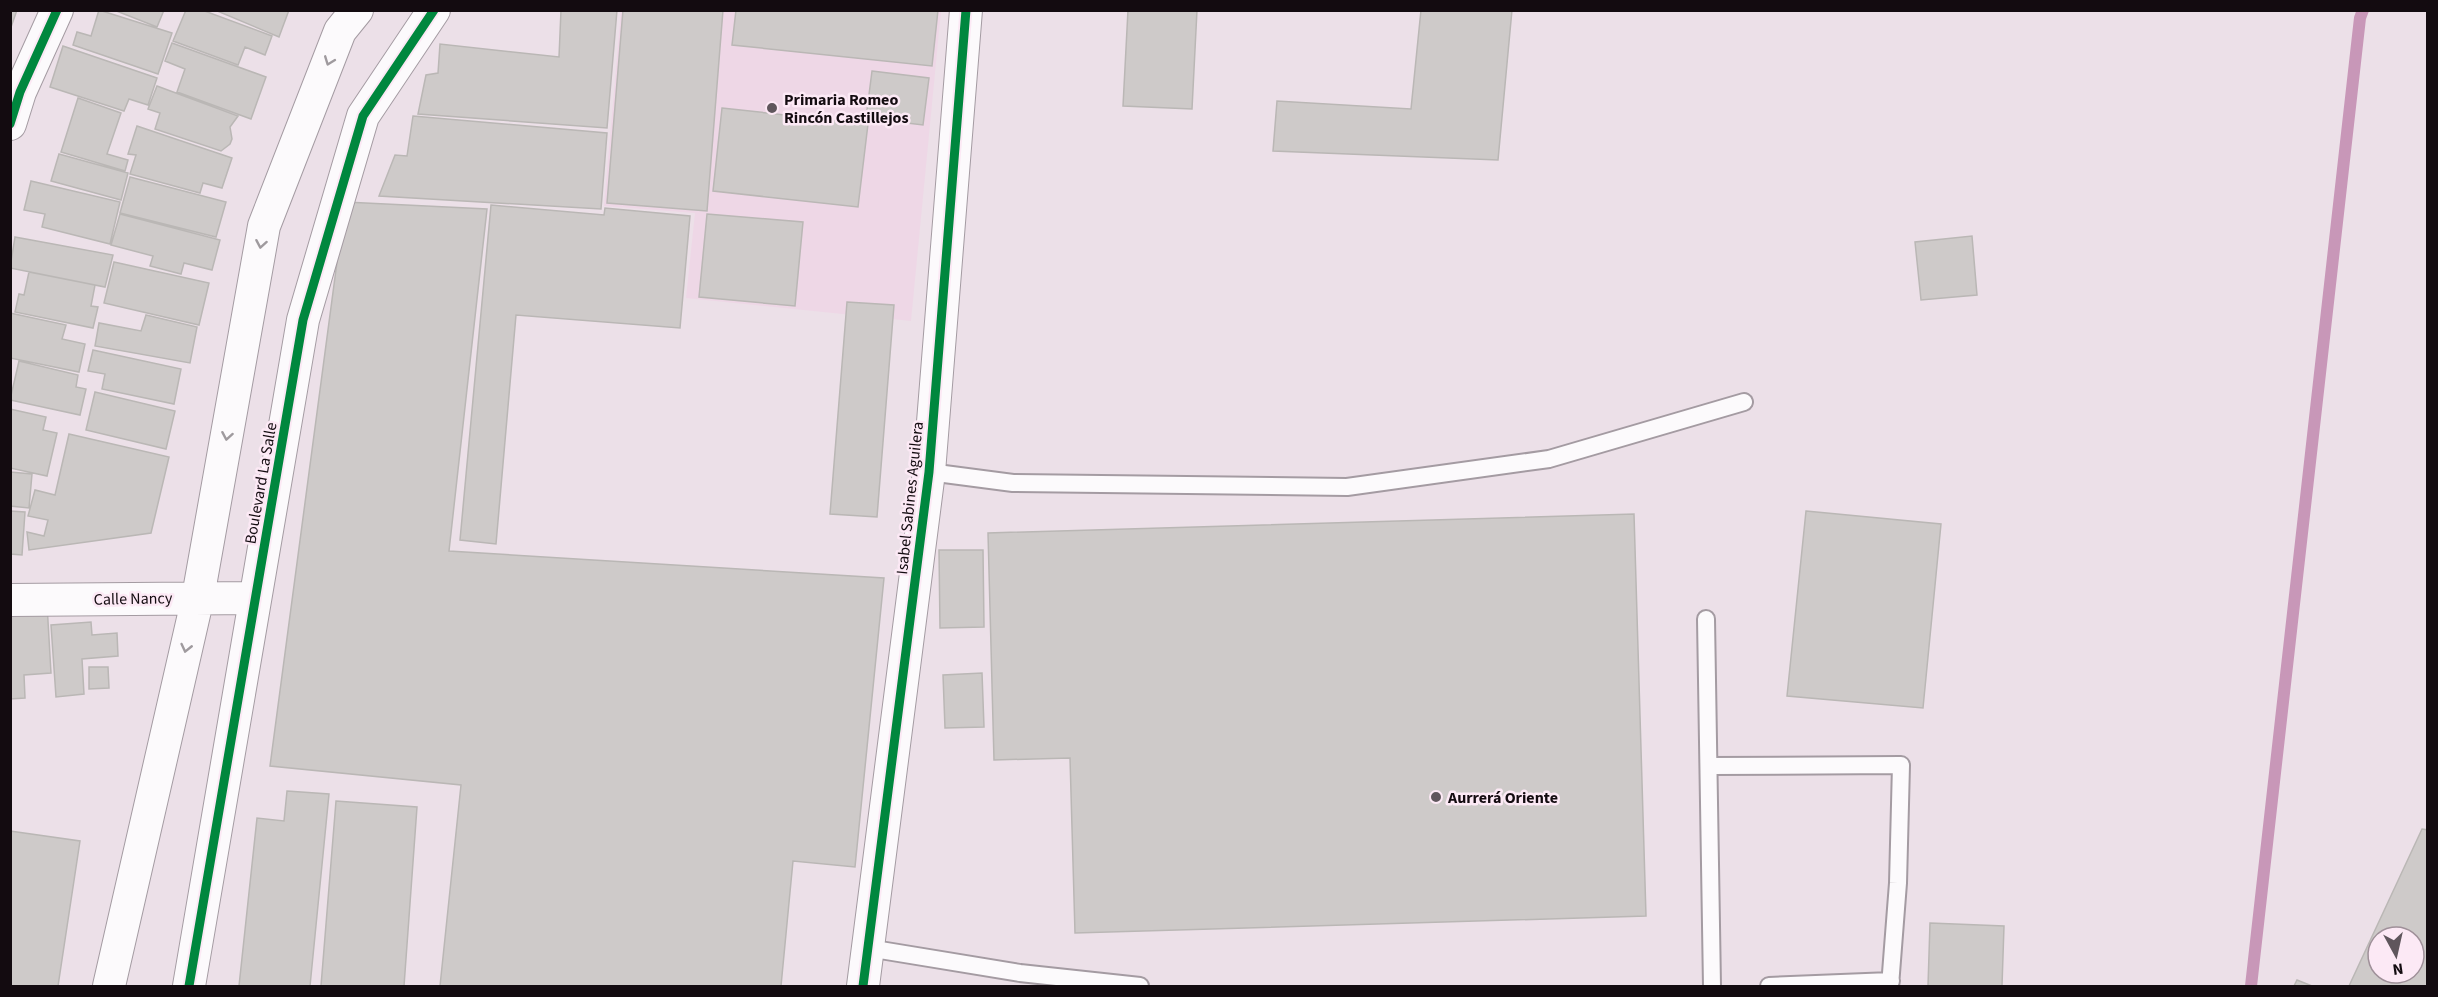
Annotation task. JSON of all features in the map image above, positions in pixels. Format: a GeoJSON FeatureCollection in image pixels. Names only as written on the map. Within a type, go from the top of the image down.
{"type":"FeatureCollection","features":[{"type":"Feature","properties":{"kind":"street"},"geometry":{"type":"LineString","coordinates":[[10,123],[15,92],[57,10]]}},
{"type":"Feature","properties":{"kind":"street"},"geometry":{"type":"LineString","coordinates":[[109,987],[198,597],[264,226],[340,31],[357,10]]}},
{"type":"Feature","properties":{"kind":"street","name":"Boulevard La Salle"},"geometry":{"type":"LineString","coordinates":[[189,987],[303,320],[363,116],[434,10]]}},
{"type":"Feature","properties":{"kind":"street","name":"Isabel Sabines Aguilera"},"geometry":{"type":"LineString","coordinates":[[863,987],[929,472],[966,10]]}},
{"type":"Feature","properties":{"kind":"street","name":"Calle Nancy"},"geometry":{"type":"LineString","coordinates":[[10,600],[255,598]]}},
{"type":"Feature","properties":{"kind":"lane"},"geometry":{"type":"LineString","coordinates":[[929,472],[1013,483],[1347,487],[1549,459],[1744,402]]}},
{"type":"Feature","properties":{"kind":"lane"},"geometry":{"type":"LineString","coordinates":[[1706,619],[1712,987]]}},
{"type":"Feature","properties":{"kind":"lane"},"geometry":{"type":"LineString","coordinates":[[1709,765],[1901,765],[1898,883],[1890,984],[1769,987]]}},
{"type":"Feature","properties":{"kind":"lane"},"geometry":{"type":"LineString","coordinates":[[868,948],[1019,980],[1140,987]]}},
{"type":"Feature","properties":{"kind":"shaded area","name":"Primaria Romeo Rincón Castillejos"},"geometry":{"type":"Polygon","coordinates":[[[621,11],[941,11],[911,321],[686,298],[695,213],[604,206],[621,11]]]}},
{"type":"Feature","properties":{"kind":"building"},"geometry":{"type":"Polygon","coordinates":[[[10,10],[17,10],[10,30],[10,10]]]}},
{"type":"Feature","properties":{"kind":"building"},"geometry":{"type":"Polygon","coordinates":[[[99,10],[172,33],[158,74],[73,45],[77,32],[91,36],[99,10]]]}},
{"type":"Feature","properties":{"kind":"building"},"geometry":{"type":"Polygon","coordinates":[[[114,10],[164,10],[157,27],[114,10]]]}},
{"type":"Feature","properties":{"kind":"building"},"geometry":{"type":"Polygon","coordinates":[[[186,10],[202,10],[272,36],[265,55],[245,47],[238,65],[173,41],[186,10]]]}},
{"type":"Feature","properties":{"kind":"building"},"geometry":{"type":"Polygon","coordinates":[[[215,10],[289,10],[279,37],[215,10]]]}},
{"type":"Feature","properties":{"kind":"building"},"geometry":{"type":"Polygon","coordinates":[[[561,10],[617,10],[607,128],[418,114],[426,75],[438,73],[440,44],[559,57],[561,10]]]}},
{"type":"Feature","properties":{"kind":"building"},"geometry":{"type":"Polygon","coordinates":[[[623,10],[723,10],[707,211],[607,203],[623,10]]]}},
{"type":"Feature","properties":{"kind":"building"},"geometry":{"type":"Polygon","coordinates":[[[736,10],[938,10],[932,66],[732,45],[736,10]]]}},
{"type":"Feature","properties":{"kind":"building"},"geometry":{"type":"Polygon","coordinates":[[[1128,10],[1197,10],[1192,109],[1123,106],[1128,10]]]}},
{"type":"Feature","properties":{"kind":"building"},"geometry":{"type":"Polygon","coordinates":[[[1421,10],[1512,10],[1498,160],[1273,151],[1277,101],[1411,109],[1421,10]]]}},
{"type":"Feature","properties":{"kind":"building"},"geometry":{"type":"Polygon","coordinates":[[[172,43],[266,77],[251,119],[177,92],[185,69],[165,61],[172,43]]]}},
{"type":"Feature","properties":{"kind":"building"},"geometry":{"type":"Polygon","coordinates":[[[63,46],[157,78],[148,105],[129,99],[124,111],[50,87],[63,46]]]}},
{"type":"Feature","properties":{"kind":"building"},"geometry":{"type":"Polygon","coordinates":[[[872,71],[929,78],[923,125],[866,118],[872,71]]]}},
{"type":"Feature","properties":{"kind":"building"},"geometry":{"type":"Polygon","coordinates":[[[157,86],[238,116],[230,127],[232,139],[230,144],[221,151],[155,129],[160,113],[148,109],[157,86]]]}},
{"type":"Feature","properties":{"kind":"building"},"geometry":{"type":"Polygon","coordinates":[[[78,98],[121,113],[107,154],[128,160],[125,171],[61,152],[78,98]]]}},
{"type":"Feature","properties":{"kind":"building"},"geometry":{"type":"Polygon","coordinates":[[[722,108],[868,124],[858,207],[713,191],[722,108]]]}},
{"type":"Feature","properties":{"kind":"building"},"geometry":{"type":"Polygon","coordinates":[[[413,116],[607,133],[601,209],[379,196],[395,155],[407,156],[413,116]]]}},
{"type":"Feature","properties":{"kind":"building"},"geometry":{"type":"Polygon","coordinates":[[[137,126],[232,158],[222,188],[203,183],[200,193],[130,174],[136,155],[128,154],[137,126]]]}},
{"type":"Feature","properties":{"kind":"building"},"geometry":{"type":"Polygon","coordinates":[[[59,154],[128,173],[121,200],[51,181],[59,154]]]}},
{"type":"Feature","properties":{"kind":"building"},"geometry":{"type":"Polygon","coordinates":[[[130,177],[226,202],[216,237],[120,213],[130,177]]]}},
{"type":"Feature","properties":{"kind":"building"},"geometry":{"type":"Polygon","coordinates":[[[31,181],[120,202],[110,244],[42,227],[45,214],[24,210],[31,181]]]}},
{"type":"Feature","properties":{"kind":"building"},"geometry":{"type":"Polygon","coordinates":[[[345,202],[487,209],[449,551],[884,578],[855,867],[793,861],[781,986],[440,986],[461,785],[270,766],[345,202]]]}},
{"type":"Feature","properties":{"kind":"building"},"geometry":{"type":"Polygon","coordinates":[[[491,205],[604,215],[605,208],[690,216],[680,328],[516,315],[496,544],[460,540],[491,205]]]}},
{"type":"Feature","properties":{"kind":"building"},"geometry":{"type":"Polygon","coordinates":[[[120,214],[220,240],[212,270],[184,263],[181,274],[150,266],[153,256],[111,245],[120,214]]]}},
{"type":"Feature","properties":{"kind":"building"},"geometry":{"type":"Polygon","coordinates":[[[707,214],[803,222],[795,306],[699,297],[707,214]]]}},
{"type":"Feature","properties":{"kind":"building"},"geometry":{"type":"Polygon","coordinates":[[[1972,236],[1977,295],[1921,300],[1915,242],[1972,236]]]}},
{"type":"Feature","properties":{"kind":"building"},"geometry":{"type":"Polygon","coordinates":[[[15,237],[113,255],[105,287],[10,268],[15,237]]]}},
{"type":"Feature","properties":{"kind":"building"},"geometry":{"type":"Polygon","coordinates":[[[114,262],[209,283],[199,325],[104,303],[114,262]]]}},
{"type":"Feature","properties":{"kind":"building"},"geometry":{"type":"Polygon","coordinates":[[[29,272],[95,285],[91,306],[98,307],[93,328],[15,312],[19,294],[24,295],[29,272]]]}},
{"type":"Feature","properties":{"kind":"building"},"geometry":{"type":"Polygon","coordinates":[[[847,302],[894,305],[877,517],[830,514],[847,302]]]}},
{"type":"Feature","properties":{"kind":"building"},"geometry":{"type":"Polygon","coordinates":[[[10,313],[66,325],[62,339],[85,344],[79,372],[10,358],[10,313]]]}},
{"type":"Feature","properties":{"kind":"building"},"geometry":{"type":"Polygon","coordinates":[[[146,315],[197,327],[190,363],[95,346],[99,323],[141,331],[146,315]]]}},
{"type":"Feature","properties":{"kind":"building"},"geometry":{"type":"Polygon","coordinates":[[[93,350],[181,369],[174,404],[102,389],[105,374],[88,371],[93,350]]]}},
{"type":"Feature","properties":{"kind":"building"},"geometry":{"type":"Polygon","coordinates":[[[19,361],[78,375],[76,387],[86,389],[80,415],[10,400],[19,361]]]}},
{"type":"Feature","properties":{"kind":"building"},"geometry":{"type":"Polygon","coordinates":[[[95,392],[175,411],[166,449],[86,430],[95,392]]]}},
{"type":"Feature","properties":{"kind":"building"},"geometry":{"type":"Polygon","coordinates":[[[10,409],[46,417],[43,430],[57,433],[47,476],[10,468],[10,409]]]}},
{"type":"Feature","properties":{"kind":"building"},"geometry":{"type":"Polygon","coordinates":[[[69,434],[169,457],[151,533],[29,550],[27,532],[44,536],[48,520],[28,516],[35,490],[55,495],[69,434]]]}},
{"type":"Feature","properties":{"kind":"building"},"geometry":{"type":"Polygon","coordinates":[[[10,472],[32,474],[29,508],[10,506],[10,472]]]}},
{"type":"Feature","properties":{"kind":"building"},"geometry":{"type":"Polygon","coordinates":[[[10,511],[25,512],[22,555],[10,554],[10,511]]]}},
{"type":"Feature","properties":{"kind":"building"},"geometry":{"type":"Polygon","coordinates":[[[1806,511],[1941,524],[1923,708],[1787,696],[1806,511]]]}},
{"type":"Feature","properties":{"kind":"building"},"geometry":{"type":"Polygon","coordinates":[[[1634,514],[1646,916],[1075,933],[1070,758],[994,760],[988,533],[1634,514]]]}},
{"type":"Feature","properties":{"kind":"building"},"geometry":{"type":"Polygon","coordinates":[[[939,550],[983,550],[984,627],[940,628],[939,550]]]}},
{"type":"Feature","properties":{"kind":"building"},"geometry":{"type":"Polygon","coordinates":[[[47,604],[51,673],[24,675],[25,698],[10,699],[10,606],[47,604]]]}},
{"type":"Feature","properties":{"kind":"building"},"geometry":{"type":"Polygon","coordinates":[[[91,622],[92,635],[117,633],[118,656],[82,659],[84,694],[56,697],[51,625],[91,622]]]}},
{"type":"Feature","properties":{"kind":"building"},"geometry":{"type":"Polygon","coordinates":[[[89,667],[108,667],[109,688],[89,689],[89,667]]]}},
{"type":"Feature","properties":{"kind":"building"},"geometry":{"type":"Polygon","coordinates":[[[982,673],[984,727],[945,728],[943,675],[982,673]]]}},
{"type":"Feature","properties":{"kind":"building"},"geometry":{"type":"Polygon","coordinates":[[[287,791],[329,794],[310,986],[239,986],[257,818],[284,821],[287,791]]]}},
{"type":"Feature","properties":{"kind":"building"},"geometry":{"type":"Polygon","coordinates":[[[336,801],[417,807],[404,986],[321,986],[336,801]]]}},
{"type":"Feature","properties":{"kind":"building"},"geometry":{"type":"Polygon","coordinates":[[[2422,829],[2428,830],[2428,986],[2349,986],[2366,949],[2366,985],[2426,985],[2426,925],[2377,925],[2422,829]]]}},
{"type":"Feature","properties":{"kind":"building"},"geometry":{"type":"Polygon","coordinates":[[[10,831],[80,841],[58,986],[10,986],[10,831]]]}},
{"type":"Feature","properties":{"kind":"building"},"geometry":{"type":"Polygon","coordinates":[[[1930,923],[2004,926],[2002,986],[1928,986],[1930,923]]]}},
{"type":"Feature","properties":{"kind":"building"},"geometry":{"type":"Polygon","coordinates":[[[2297,980],[2312,986],[2294,986],[2297,980]]]}},
{"type":"Feature","properties":{"kind":"waterway"},"geometry":{"type":"LineString","coordinates":[[2251,986],[2360,18],[2363,10]]}},
{"type":"Feature","properties":{"kind":"cycle path"},"geometry":{"type":"LineString","coordinates":[[10,124],[20,92],[57,10]]}},
{"type":"Feature","properties":{"kind":"cycle path"},"geometry":{"type":"LineString","coordinates":[[189,986],[303,320],[363,116],[434,10]]}},
{"type":"Feature","properties":{"kind":"cycle path"},"geometry":{"type":"LineString","coordinates":[[863,986],[929,472],[966,10]]}},
{"type":"Feature","properties":{"kind":"place","name":"Primaria Romeo Rincón Castillejos"},"geometry":{"type":"Point","coordinates":[772,108]}},
{"type":"Feature","properties":{"kind":"place","name":"Aurrerá Oriente"},"geometry":{"type":"Point","coordinates":[1436,797]}}]}
